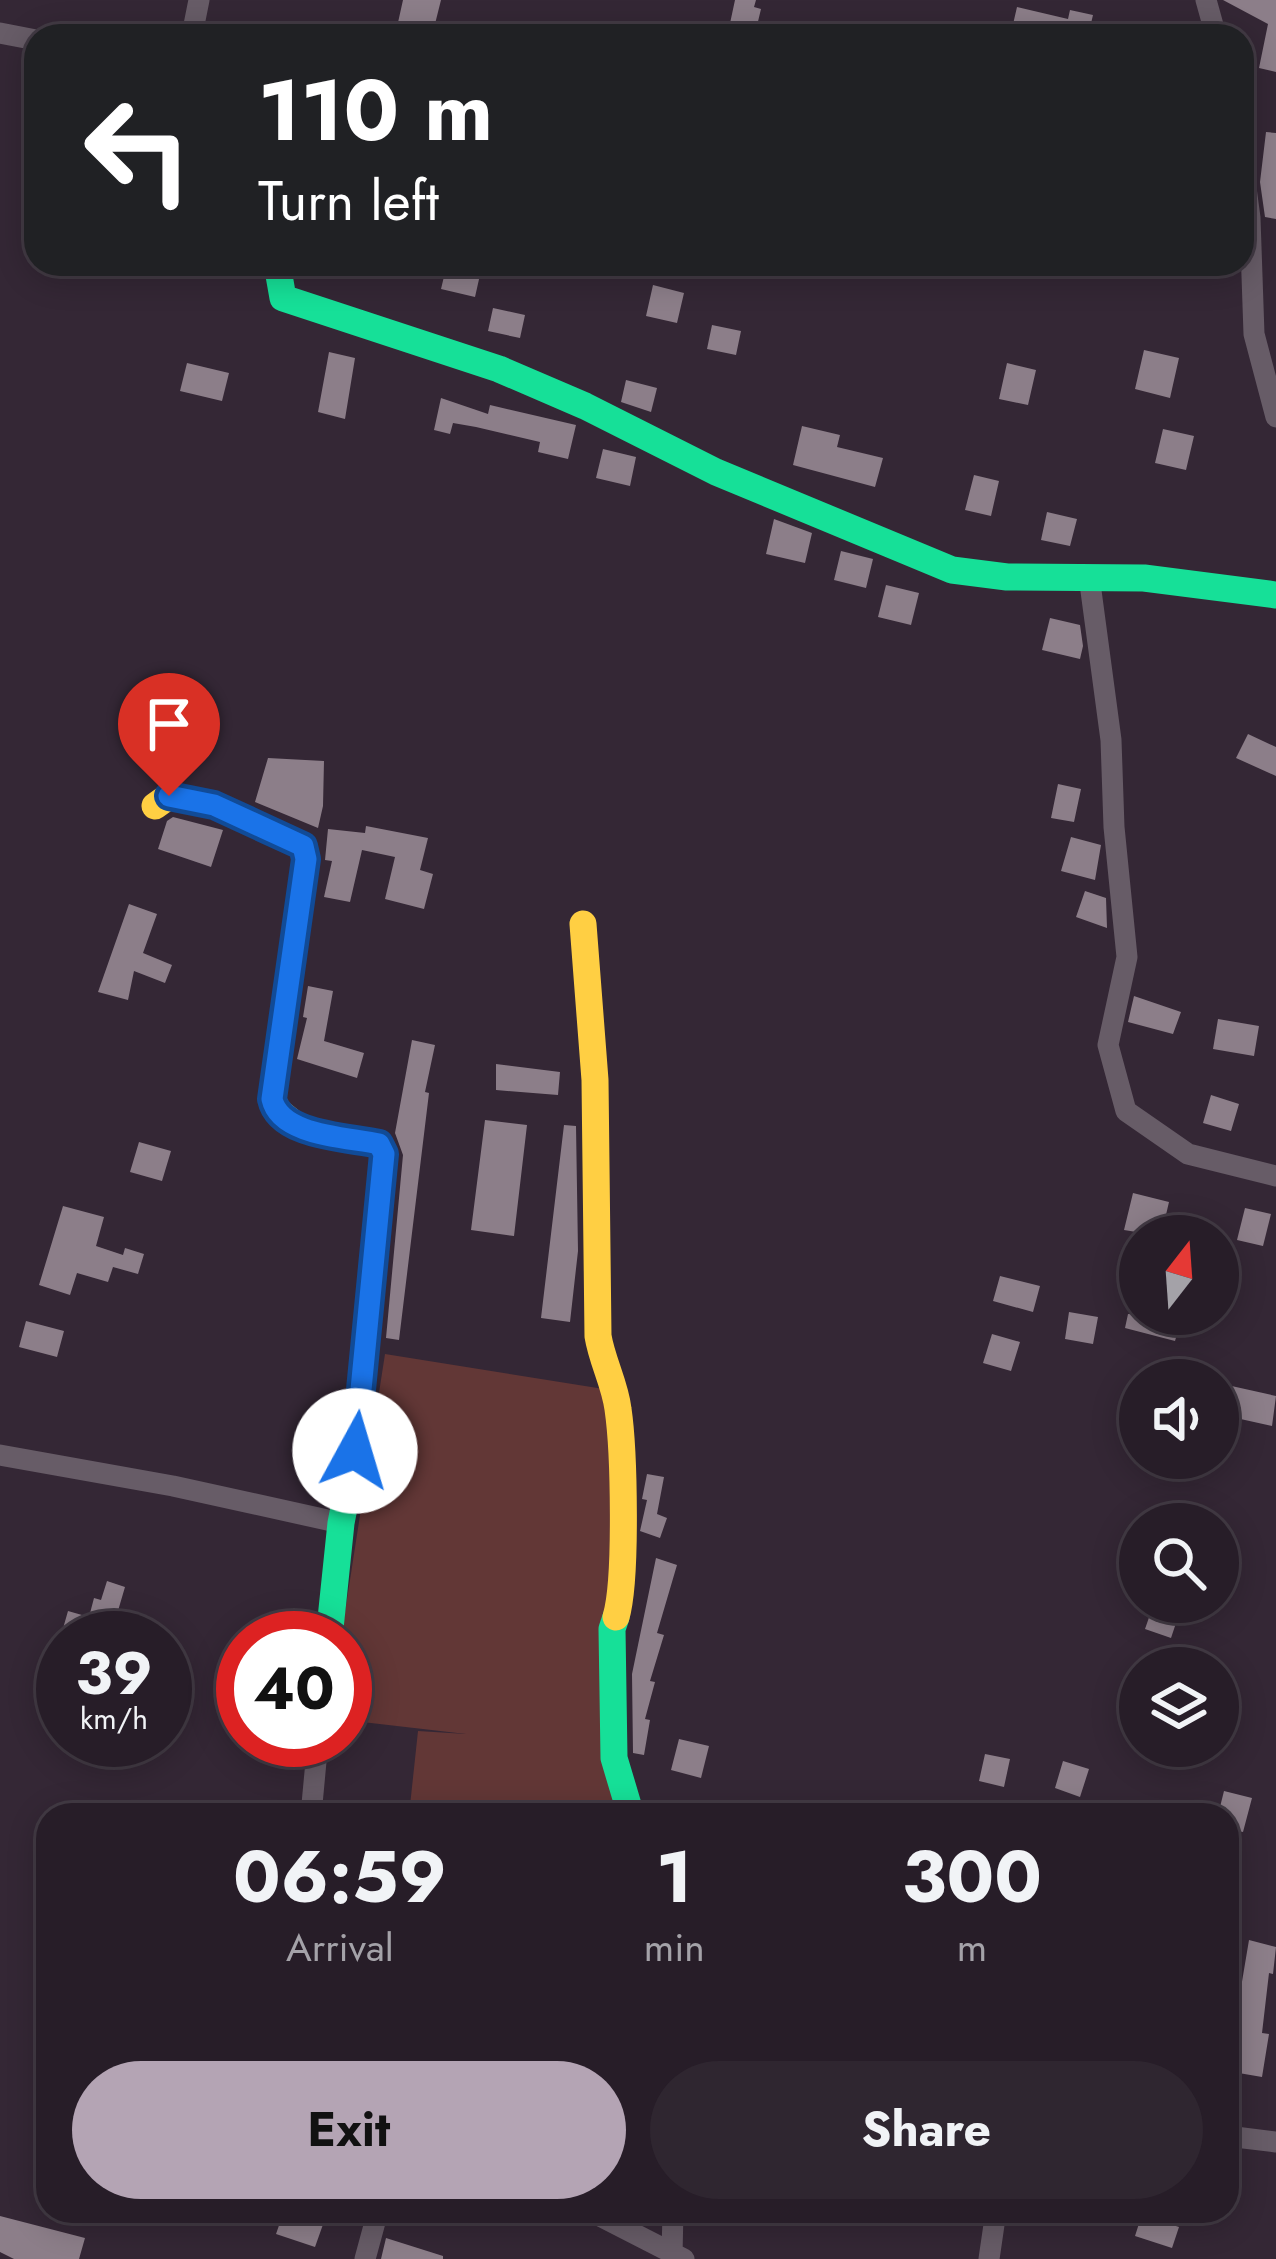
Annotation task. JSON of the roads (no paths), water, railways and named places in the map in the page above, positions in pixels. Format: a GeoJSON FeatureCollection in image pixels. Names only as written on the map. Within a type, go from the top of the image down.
{"type":"FeatureCollection","features":[{"type":"Feature","properties":{"kind":"street"},"geometry":{"type":"LineString","coordinates":[[279,276],[283,298],[499,369],[716,472],[920,558],[983,578],[1089,576],[1209,583],[1276,595]]}},
{"type":"Feature","properties":{"kind":"street"},"geometry":{"type":"LineString","coordinates":[[1250,276],[1254,334],[1276,417]]}},
{"type":"Feature","properties":{"kind":"street"},"geometry":{"type":"LineString","coordinates":[[1089,576],[1111,740],[1127,957],[1108,1045],[1126,1111],[1188,1154],[1276,1177]]}},
{"type":"Feature","properties":{"kind":"street"},"geometry":{"type":"LineString","coordinates":[[155,806],[169,796],[214,805],[303,846],[306,859],[274,1109],[283,1120],[298,1126],[379,1144],[384,1154],[355,1451],[332,1611]]}},
{"type":"Feature","properties":{"kind":"street"},"geometry":{"type":"LineString","coordinates":[[583,923],[596,1080],[598,1336],[617,1405],[621,1500],[619,1606],[612,1629],[614,1759],[627,1803]]}},
{"type":"Feature","properties":{"kind":"street"},"geometry":{"type":"LineString","coordinates":[[0,1455],[341,1523]]}},
{"type":"Feature","properties":{"kind":"street"},"geometry":{"type":"LineString","coordinates":[[312,1803],[316,1767]]}},
{"type":"Feature","properties":{"kind":"street"},"geometry":{"type":"LineString","coordinates":[[1239,2137],[1276,2142]]}},
{"type":"Feature","properties":{"kind":"street"},"geometry":{"type":"LineString","coordinates":[[365,2259],[375,2223]]}},
{"type":"Feature","properties":{"kind":"street"},"geometry":{"type":"LineString","coordinates":[[606,2223],[644,2251],[678,2257],[674,2223]]}},
{"type":"Feature","properties":{"kind":"street"},"geometry":{"type":"LineString","coordinates":[[989,2259],[995,2223]]}}]}
